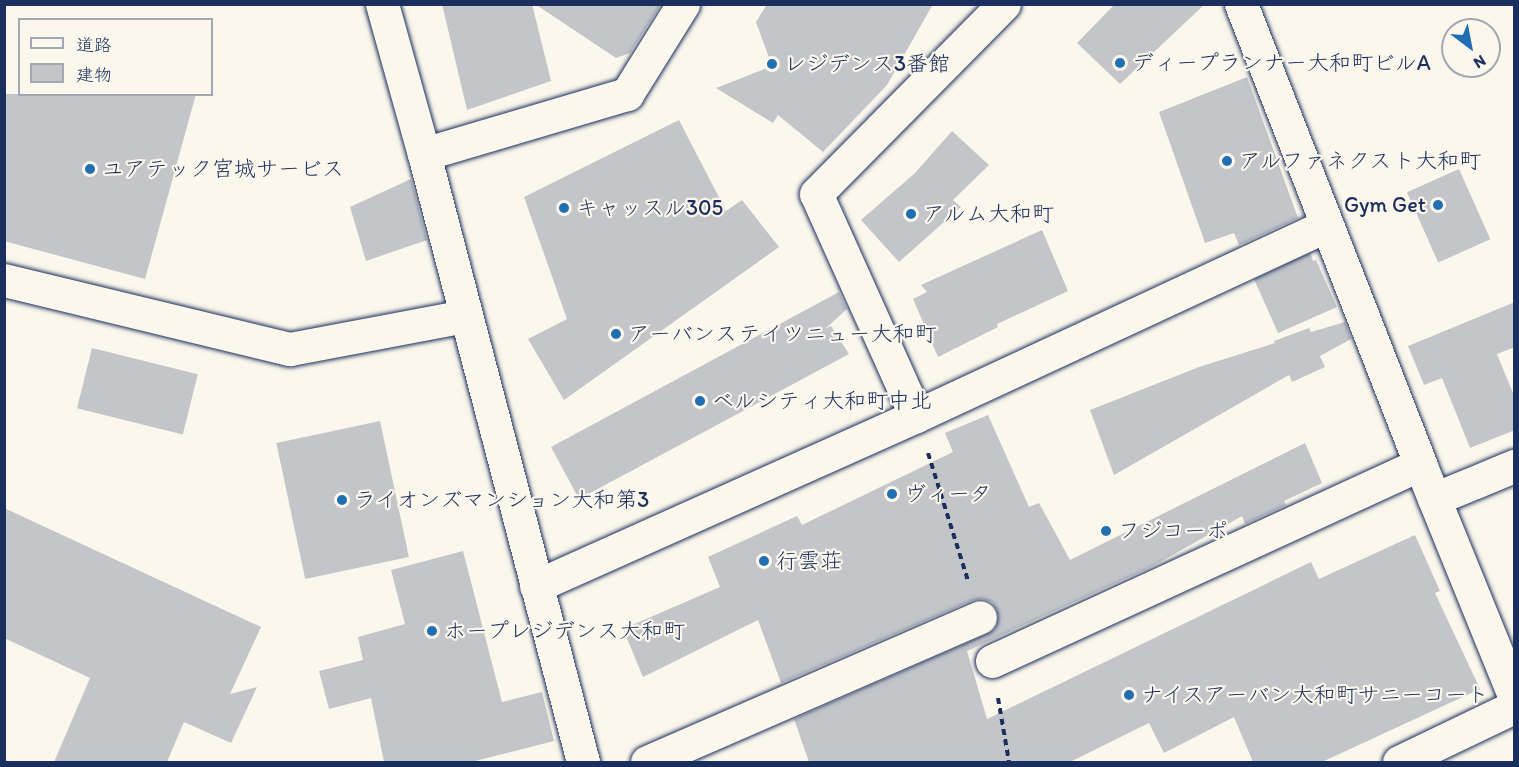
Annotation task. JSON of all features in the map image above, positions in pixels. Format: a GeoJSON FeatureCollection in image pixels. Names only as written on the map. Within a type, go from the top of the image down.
{"type":"FeatureCollection","features":[{"type":"Feature","properties":{"kind":"street"},"geometry":{"type":"LineString","coordinates":[[382,4],[424,154],[581,762]]}},
{"type":"Feature","properties":{"kind":"street"},"geometry":{"type":"LineString","coordinates":[[424,154],[627,94],[683,4]]}},
{"type":"Feature","properties":{"kind":"street"},"geometry":{"type":"LineString","coordinates":[[916,416],[816,194],[1004,4]]}},
{"type":"Feature","properties":{"kind":"street"},"geometry":{"type":"LineString","coordinates":[[1241,4],[1420,464],[1515,696]]}},
{"type":"Feature","properties":{"kind":"street"},"geometry":{"type":"LineString","coordinates":[[536,586],[916,416],[1327,225]]}},
{"type":"Feature","properties":{"kind":"street"},"geometry":{"type":"LineString","coordinates":[[4,280],[290,349],[465,316]]}},
{"type":"Feature","properties":{"kind":"street"},"geometry":{"type":"LineString","coordinates":[[992,660],[1420,464]]}},
{"type":"Feature","properties":{"kind":"street"},"geometry":{"type":"LineString","coordinates":[[1434,499],[1515,466]]}},
{"type":"Feature","properties":{"kind":"street"},"geometry":{"type":"LineString","coordinates":[[647,762],[980,617]]}},
{"type":"Feature","properties":{"kind":"street"},"geometry":{"type":"LineString","coordinates":[[1399,762],[1515,707]]}},
{"type":"Feature","properties":{"kind":"building"},"geometry":{"type":"Polygon","coordinates":[[[442,4],[532,4],[551,81],[467,110],[442,4]]]}},
{"type":"Feature","properties":{"kind":"building"},"geometry":{"type":"Polygon","coordinates":[[[535,4],[661,4],[630,53],[616,58],[535,4]]]}},
{"type":"Feature","properties":{"kind":"building"},"geometry":{"type":"Polygon","coordinates":[[[767,4],[933,4],[887,85],[823,152],[778,115],[773,123],[716,88],[772,66],[756,22],[767,4]]]}},
{"type":"Feature","properties":{"kind":"building","name":"ディープランナー大和町ビルA"},"geometry":{"type":"Polygon","coordinates":[[[1115,4],[1205,4],[1120,84],[1077,43],[1115,4]]]}},
{"type":"Feature","properties":{"kind":"building","name":"アルファネクスト大和町"},"geometry":{"type":"Polygon","coordinates":[[[1247,77],[1298,218],[1239,245],[1234,233],[1205,243],[1159,112],[1247,77]]]}},
{"type":"Feature","properties":{"kind":"building","name":"ユアテック宮城サービス"},"geometry":{"type":"Polygon","coordinates":[[[4,94],[18,94],[18,96],[195,96],[145,279],[4,241],[4,94]]]}},
{"type":"Feature","properties":{"kind":"building"},"geometry":{"type":"Polygon","coordinates":[[[679,120],[726,211],[742,200],[779,247],[564,400],[528,339],[567,319],[524,197],[679,120]]]}},
{"type":"Feature","properties":{"kind":"building","name":"アルム大和町"},"geometry":{"type":"Polygon","coordinates":[[[952,131],[989,165],[953,200],[961,207],[899,262],[861,220],[915,173],[952,131]]]}},
{"type":"Feature","properties":{"kind":"building"},"geometry":{"type":"Polygon","coordinates":[[[1459,169],[1490,239],[1438,263],[1407,192],[1459,169]]]}},
{"type":"Feature","properties":{"kind":"building"},"geometry":{"type":"Polygon","coordinates":[[[411,179],[427,240],[366,261],[350,207],[411,179]]]}},
{"type":"Feature","properties":{"kind":"building"},"geometry":{"type":"Polygon","coordinates":[[[1042,230],[1068,291],[997,324],[998,327],[938,357],[913,299],[927,292],[921,285],[1042,230]]]}},
{"type":"Feature","properties":{"kind":"building"},"geometry":{"type":"Polygon","coordinates":[[[1310,253],[1313,261],[1316,260],[1337,307],[1278,333],[1254,279],[1310,253]]]}},
{"type":"Feature","properties":{"kind":"building","name":"ベルシティ大和町中北"},"geometry":{"type":"Polygon","coordinates":[[[839,292],[847,309],[825,329],[831,326],[849,354],[579,499],[551,447],[839,292]]]}},
{"type":"Feature","properties":{"kind":"building"},"geometry":{"type":"Polygon","coordinates":[[[1515,302],[1515,347],[1497,354],[1515,398],[1515,430],[1470,448],[1442,378],[1424,385],[1408,346],[1515,302]]]}},
{"type":"Feature","properties":{"kind":"building"},"geometry":{"type":"Polygon","coordinates":[[[1345,322],[1351,339],[1320,356],[1325,367],[1292,382],[1289,375],[1114,475],[1090,410],[1199,367],[1275,343],[1274,341],[1309,328],[1311,332],[1345,322]]]}},
{"type":"Feature","properties":{"kind":"building"},"geometry":{"type":"Polygon","coordinates":[[[92,348],[198,374],[183,435],[77,408],[92,348]]]}},
{"type":"Feature","properties":{"kind":"building"},"geometry":{"type":"Polygon","coordinates":[[[988,415],[1029,507],[1039,503],[1070,560],[1305,443],[1322,483],[1284,501],[1286,505],[1245,524],[1242,516],[1153,566],[967,651],[987,719],[1311,562],[1319,579],[1415,535],[1440,591],[1435,593],[1480,689],[1322,762],[1253,762],[1234,717],[1164,753],[1149,723],[1070,762],[809,762],[794,719],[995,629],[998,620],[997,610],[992,602],[983,599],[973,600],[781,683],[758,620],[643,677],[623,629],[720,587],[708,557],[797,516],[802,525],[953,452],[945,433],[988,415]]]}},
{"type":"Feature","properties":{"kind":"building","name":"ライオンズマンション大和第3"},"geometry":{"type":"Polygon","coordinates":[[[380,421],[409,557],[305,579],[276,443],[380,421]]]}},
{"type":"Feature","properties":{"kind":"building"},"geometry":{"type":"Polygon","coordinates":[[[4,508],[261,627],[230,694],[257,687],[231,743],[184,722],[167,762],[54,762],[90,678],[4,638],[4,508]]]}},
{"type":"Feature","properties":{"kind":"building"},"geometry":{"type":"Polygon","coordinates":[[[463,551],[502,702],[542,692],[554,741],[471,762],[384,762],[371,698],[329,709],[319,671],[363,660],[358,637],[405,624],[391,570],[463,551]]]}},
{"type":"Feature","properties":{"kind":"place","name":"ディープランナー大和町ビルA"},"geometry":{"type":"Point","coordinates":[1120,63]}},
{"type":"Feature","properties":{"kind":"place","name":"レジデンス3番館"},"geometry":{"type":"Point","coordinates":[772,64]}},
{"type":"Feature","properties":{"kind":"place","name":"アルファネクスト大和町"},"geometry":{"type":"Point","coordinates":[1227,161]}},
{"type":"Feature","properties":{"kind":"place","name":"ユアテック宮城サービス"},"geometry":{"type":"Point","coordinates":[90,169]}},
{"type":"Feature","properties":{"kind":"place","name":"Gym Get"},"geometry":{"type":"Point","coordinates":[1438,205]}},
{"type":"Feature","properties":{"kind":"place","name":"キャッスル305"},"geometry":{"type":"Point","coordinates":[564,208]}},
{"type":"Feature","properties":{"kind":"place","name":"アルム大和町"},"geometry":{"type":"Point","coordinates":[911,214]}},
{"type":"Feature","properties":{"kind":"place","name":"アーバンステイツニュー大和町"},"geometry":{"type":"Point","coordinates":[616,334]}},
{"type":"Feature","properties":{"kind":"place","name":"ベルシティ大和町中北"},"geometry":{"type":"Point","coordinates":[700,401]}},
{"type":"Feature","properties":{"kind":"place","name":"ヴィータ"},"geometry":{"type":"Point","coordinates":[892,494]}},
{"type":"Feature","properties":{"kind":"place","name":"ライオンズマンション大和第3"},"geometry":{"type":"Point","coordinates":[342,500]}},
{"type":"Feature","properties":{"kind":"place","name":"フジコーポ"},"geometry":{"type":"Point","coordinates":[1106,531]}},
{"type":"Feature","properties":{"kind":"place","name":"行雲荘"},"geometry":{"type":"Point","coordinates":[764,561]}},
{"type":"Feature","properties":{"kind":"place","name":"ホープレジデンス大和町"},"geometry":{"type":"Point","coordinates":[432,631]}},
{"type":"Feature","properties":{"kind":"place","name":"ナイスアーバン大和町サニーコート"},"geometry":{"type":"Point","coordinates":[1129,695]}}]}
